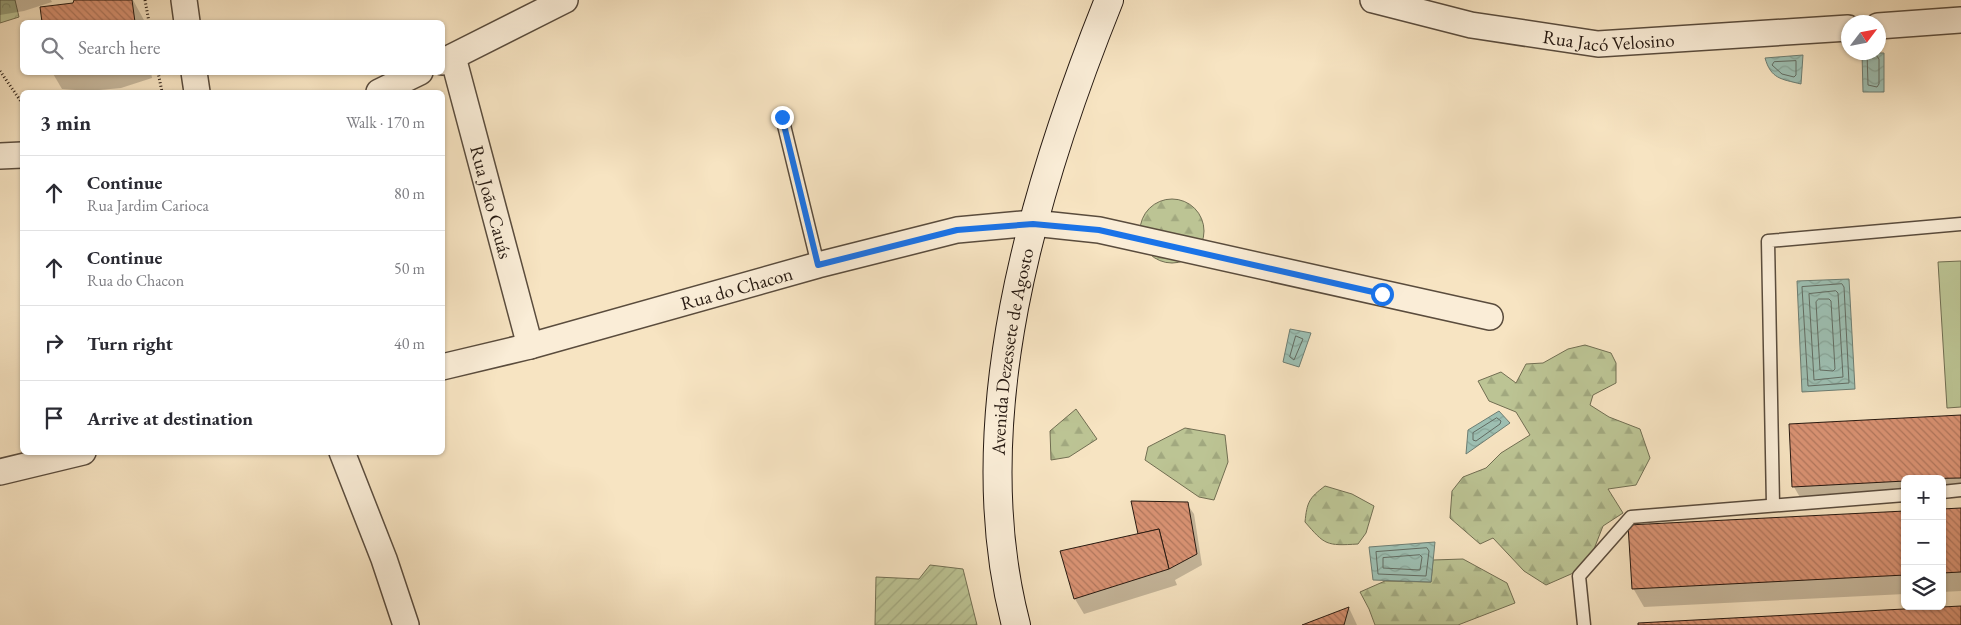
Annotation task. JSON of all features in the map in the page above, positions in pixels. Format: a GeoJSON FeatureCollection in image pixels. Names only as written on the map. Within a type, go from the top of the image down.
{"type":"FeatureCollection","features":[{"type":"Feature","properties":{"kind":"main road","name":"Avenida Dezessete de Agosto"},"geometry":{"type":"LineString","coordinates":[[1016,625],[1009,596],[1001,538],[997,463],[1001,401],[1014,306],[1033,224],[1054,148],[1109,0]]}},
{"type":"Feature","properties":{"kind":"street"},"geometry":{"type":"LineString","coordinates":[[184,0],[187,20]]}},
{"type":"Feature","properties":{"kind":"street","name":"Rua Jacó Velosino"},"geometry":{"type":"LineString","coordinates":[[1373,0],[1471,26],[1598,44],[1841,28]]}},
{"type":"Feature","properties":{"kind":"street"},"geometry":{"type":"LineString","coordinates":[[448,59],[557,2]]}},
{"type":"Feature","properties":{"kind":"street"},"geometry":{"type":"LineString","coordinates":[[1886,25],[1961,20]]}},
{"type":"Feature","properties":{"kind":"street","name":"Rua João Cauás"},"geometry":{"type":"LineString","coordinates":[[448,59],[530,346]]}},
{"type":"Feature","properties":{"kind":"street"},"geometry":{"type":"LineString","coordinates":[[194,75],[197,90]]}},
{"type":"Feature","properties":{"kind":"street"},"geometry":{"type":"LineString","coordinates":[[383,90],[414,75]]}},
{"type":"Feature","properties":{"kind":"street"},"geometry":{"type":"LineString","coordinates":[[0,156],[20,155]]}},
{"type":"Feature","properties":{"kind":"street","name":"Rua do Chacon"},"geometry":{"type":"LineString","coordinates":[[445,366],[530,346],[818,265],[957,230],[1033,224],[1099,230],[1490,317]]}},
{"type":"Feature","properties":{"kind":"street"},"geometry":{"type":"LineString","coordinates":[[0,472],[71,455]]}},
{"type":"Feature","properties":{"kind":"street"},"geometry":{"type":"LineString","coordinates":[[343,455],[384,559],[406,625]]}},
{"type":"Feature","properties":{"kind":"lane"},"geometry":{"type":"LineString","coordinates":[[782,117],[818,265]]}},
{"type":"Feature","properties":{"kind":"lane"},"geometry":{"type":"LineString","coordinates":[[1773,505],[1768,241],[1961,224]]}},
{"type":"Feature","properties":{"kind":"lane"},"geometry":{"type":"LineString","coordinates":[[1946,492],[1961,490]]}},
{"type":"Feature","properties":{"kind":"lane"},"geometry":{"type":"LineString","coordinates":[[1584,625],[1579,576],[1631,516],[1901,495]]}},
{"type":"Feature","properties":{"kind":"path"},"geometry":{"type":"LineString","coordinates":[[145,0],[149,20]]}},
{"type":"Feature","properties":{"kind":"path"},"geometry":{"type":"LineString","coordinates":[[0,71],[20,99]]}},
{"type":"Feature","properties":{"kind":"path"},"geometry":{"type":"LineString","coordinates":[[159,75],[162,90]]}},
{"type":"Feature","properties":{"kind":"green space"},"geometry":{"type":"Polygon","coordinates":[[[0,0],[15,0],[19,17],[0,23],[0,0]]]}},
{"type":"Feature","properties":{"kind":"green space"},"geometry":{"type":"Polygon","coordinates":[[[1172,199],[1184,201],[1195,208],[1202,219],[1204,231],[1202,243],[1195,254],[1184,261],[1172,263],[1160,261],[1149,254],[1142,243],[1140,231],[1142,219],[1149,208],[1160,201],[1172,199]]]}},
{"type":"Feature","properties":{"kind":"green space"},"geometry":{"type":"Polygon","coordinates":[[[1961,261],[1961,407],[1947,408],[1938,262],[1961,261]]]}},
{"type":"Feature","properties":{"kind":"green space"},"geometry":{"type":"Polygon","coordinates":[[[1585,345],[1611,353],[1616,363],[1616,383],[1593,395],[1590,405],[1609,417],[1640,429],[1650,458],[1636,485],[1608,489],[1623,513],[1603,526],[1587,567],[1546,585],[1524,571],[1493,538],[1480,544],[1450,518],[1452,491],[1463,477],[1486,468],[1501,453],[1530,435],[1516,412],[1489,401],[1478,381],[1501,372],[1516,383],[1526,364],[1543,363],[1568,349],[1585,345]]]}},
{"type":"Feature","properties":{"kind":"green space"},"geometry":{"type":"Polygon","coordinates":[[[1076,409],[1097,439],[1069,457],[1051,460],[1050,431],[1076,409]]]}},
{"type":"Feature","properties":{"kind":"green space"},"geometry":{"type":"Polygon","coordinates":[[[1185,428],[1225,435],[1228,462],[1214,500],[1199,497],[1145,460],[1148,447],[1185,428]]]}},
{"type":"Feature","properties":{"kind":"green space"},"geometry":{"type":"Polygon","coordinates":[[[1325,486],[1352,494],[1374,506],[1366,533],[1358,544],[1339,545],[1322,540],[1305,522],[1310,501],[1325,486]]]}},
{"type":"Feature","properties":{"kind":"green space"},"geometry":{"type":"Polygon","coordinates":[[[1463,559],[1507,583],[1515,603],[1458,625],[1375,625],[1360,592],[1385,581],[1431,582],[1433,560],[1463,559]]]}},
{"type":"Feature","properties":{"kind":"green space"},"geometry":{"type":"Polygon","coordinates":[[[930,565],[963,569],[977,625],[875,625],[876,577],[919,579],[930,565]]]}},
{"type":"Feature","properties":{"kind":"water"},"geometry":{"type":"Polygon","coordinates":[[[1803,55],[1801,84],[1778,77],[1770,70],[1765,58],[1803,55]]]}},
{"type":"Feature","properties":{"kind":"water"},"geometry":{"type":"Polygon","coordinates":[[[1862,60],[1884,60],[1884,92],[1863,92],[1862,60]]]}},
{"type":"Feature","properties":{"kind":"water"},"geometry":{"type":"Polygon","coordinates":[[[1849,279],[1855,389],[1802,392],[1797,281],[1849,279]]]}},
{"type":"Feature","properties":{"kind":"water"},"geometry":{"type":"Polygon","coordinates":[[[1290,329],[1311,333],[1299,367],[1283,362],[1290,329]]]}},
{"type":"Feature","properties":{"kind":"water"},"geometry":{"type":"Polygon","coordinates":[[[1499,411],[1510,423],[1466,454],[1468,430],[1499,411]]]}},
{"type":"Feature","properties":{"kind":"water"},"geometry":{"type":"Polygon","coordinates":[[[1435,542],[1431,582],[1373,580],[1369,547],[1435,542]]]}},
{"type":"Feature","properties":{"kind":"building"},"geometry":{"type":"Polygon","coordinates":[[[74,0],[132,0],[135,20],[42,20],[40,7],[73,3],[74,0]]]}},
{"type":"Feature","properties":{"kind":"building"},"geometry":{"type":"Polygon","coordinates":[[[1961,415],[1961,478],[1946,478],[1946,475],[1901,475],[1901,481],[1792,487],[1789,424],[1961,415]]]}},
{"type":"Feature","properties":{"kind":"building"},"geometry":{"type":"Polygon","coordinates":[[[1131,501],[1188,502],[1197,554],[1169,569],[1159,529],[1138,534],[1131,501]]]}},
{"type":"Feature","properties":{"kind":"building"},"geometry":{"type":"Polygon","coordinates":[[[1961,508],[1961,572],[1946,573],[1946,509],[1961,508]]]}},
{"type":"Feature","properties":{"kind":"building"},"geometry":{"type":"Polygon","coordinates":[[[1901,511],[1901,575],[1632,589],[1628,525],[1901,511]]]}},
{"type":"Feature","properties":{"kind":"building"},"geometry":{"type":"Polygon","coordinates":[[[1159,529],[1169,569],[1074,599],[1060,551],[1159,529]]]}},
{"type":"Feature","properties":{"kind":"building"},"geometry":{"type":"Polygon","coordinates":[[[1961,606],[1961,625],[1638,625],[1638,623],[1901,609],[1946,610],[1946,607],[1961,606]]]}},
{"type":"Feature","properties":{"kind":"building"},"geometry":{"type":"Polygon","coordinates":[[[1349,607],[1344,625],[1302,625],[1349,607]]]}},
{"type":"Feature","properties":{"kind":"route"},"geometry":{"type":"LineString","coordinates":[[782,117],[818,265],[957,230],[1033,224],[1099,230],[1382,294]]}}]}
